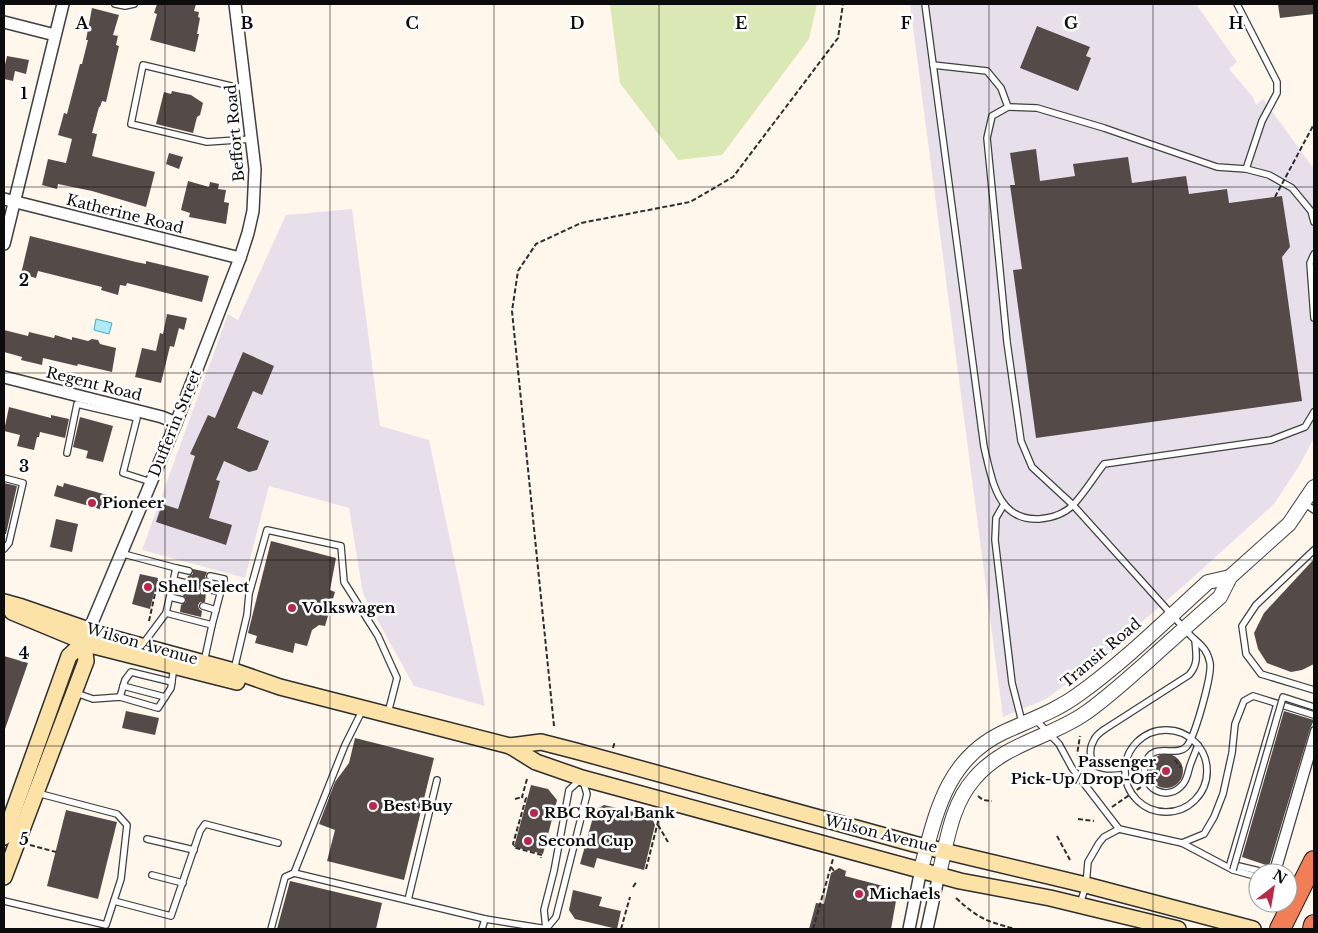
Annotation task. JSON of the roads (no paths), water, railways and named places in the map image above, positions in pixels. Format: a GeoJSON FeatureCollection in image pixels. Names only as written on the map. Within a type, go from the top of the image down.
{"type":"FeatureCollection","features":[{"type":"Feature","properties":{"kind":"highway"},"geometry":{"type":"LineString","coordinates":[[1280,929],[1314,861]]}},
{"type":"Feature","properties":{"kind":"main road","name":"Wilson Avenue"},"geometry":{"type":"LineString","coordinates":[[4,602],[22,606],[87,636],[142,646],[204,662],[280,687],[510,746],[536,762],[582,778],[960,881],[1080,905],[1178,929]]}},
{"type":"Feature","properties":{"kind":"main road","name":"Wilson Avenue"},"geometry":{"type":"LineString","coordinates":[[4,607],[20,616],[87,636],[174,666],[240,682],[280,687]]}},
{"type":"Feature","properties":{"kind":"main road","name":"Dufferin Street"},"geometry":{"type":"LineString","coordinates":[[4,877],[9,848],[35,792],[86,661],[87,636]]}},
{"type":"Feature","properties":{"kind":"main road","name":"Dufferin Street"},"geometry":{"type":"LineString","coordinates":[[4,837],[70,656],[87,636]]}},
{"type":"Feature","properties":{"kind":"main road","name":"Wilson Avenue"},"geometry":{"type":"LineString","coordinates":[[510,746],[541,742],[927,846],[1253,929]]}},
{"type":"Feature","properties":{"kind":"main road"},"geometry":{"type":"LineString","coordinates":[[582,778],[588,754]]}},
{"type":"Feature","properties":{"kind":"street"},"geometry":{"type":"LineString","coordinates":[[4,244],[9,201],[64,4]]}},
{"type":"Feature","properties":{"kind":"street","name":"Beffort Road"},"geometry":{"type":"LineString","coordinates":[[235,4],[255,169],[254,201],[248,233],[240,258]]}},
{"type":"Feature","properties":{"kind":"street"},"geometry":{"type":"LineString","coordinates":[[4,22],[55,35]]}},
{"type":"Feature","properties":{"kind":"street","name":"Katherine Road"},"geometry":{"type":"LineString","coordinates":[[9,201],[240,258]]}},
{"type":"Feature","properties":{"kind":"street","name":"Dufferin Street"},"geometry":{"type":"LineString","coordinates":[[87,636],[176,423],[240,258]]}},
{"type":"Feature","properties":{"kind":"street","name":"Regent Road"},"geometry":{"type":"LineString","coordinates":[[4,377],[78,400],[119,410],[162,417],[176,423]]}},
{"type":"Feature","properties":{"kind":"street","name":"Transit Road"},"geometry":{"type":"LineString","coordinates":[[939,874],[955,813],[960,800],[973,780],[996,757],[1069,723],[1096,705],[1220,597],[1230,577],[1309,507],[1314,487]]}},
{"type":"Feature","properties":{"kind":"street","name":"Transit Road"},"geometry":{"type":"LineString","coordinates":[[921,869],[943,794],[959,768],[973,754],[988,741],[1066,703],[1097,680],[1208,582],[1230,577]]}},
{"type":"Feature","properties":{"kind":"street"},"geometry":{"type":"LineString","coordinates":[[909,929],[921,869]]}},
{"type":"Feature","properties":{"kind":"street"},"geometry":{"type":"LineString","coordinates":[[927,929],[939,874]]}},
{"type":"Feature","properties":{"kind":"lane"},"geometry":{"type":"LineString","coordinates":[[115,4],[125,6],[134,4]]}},
{"type":"Feature","properties":{"kind":"lane"},"geometry":{"type":"LineString","coordinates":[[925,4],[984,447],[993,484],[1000,500],[1012,512],[1027,519],[1057,516],[1073,505],[1104,464],[1271,440],[1305,427],[1314,412]]}},
{"type":"Feature","properties":{"kind":"lane"},"geometry":{"type":"LineString","coordinates":[[1236,4],[1277,82],[1277,93],[1262,121],[1246,169]]}},
{"type":"Feature","properties":{"kind":"lane"},"geometry":{"type":"LineString","coordinates":[[246,87],[235,88],[143,65],[131,124],[207,142],[252,139]]}},
{"type":"Feature","properties":{"kind":"lane"},"geometry":{"type":"LineString","coordinates":[[933,65],[987,71],[1001,88],[1008,107]]}},
{"type":"Feature","properties":{"kind":"lane"},"geometry":{"type":"LineString","coordinates":[[1198,745],[1185,783],[1170,793],[1152,789],[1147,783],[1144,774],[1146,763],[1151,754],[1161,750],[1181,750],[1192,737],[1208,683],[1210,669],[1206,652],[1200,642],[1195,640],[1073,505],[1032,467],[1021,441],[1008,342],[987,138],[992,116],[1008,107],[1037,108],[1104,128],[1217,167],[1246,169],[1269,175],[1292,188],[1311,211],[1314,222]]}},
{"type":"Feature","properties":{"kind":"lane"},"geometry":{"type":"LineString","coordinates":[[1314,254],[1310,263],[1314,318]]}},
{"type":"Feature","properties":{"kind":"lane"},"geometry":{"type":"LineString","coordinates":[[67,453],[78,400]]}},
{"type":"Feature","properties":{"kind":"lane"},"geometry":{"type":"LineString","coordinates":[[119,410],[137,418],[123,473],[151,482]]}},
{"type":"Feature","properties":{"kind":"lane"},"geometry":{"type":"LineString","coordinates":[[4,478],[23,483],[9,543],[4,549]]}},
{"type":"Feature","properties":{"kind":"lane"},"geometry":{"type":"LineString","coordinates":[[1004,504],[996,518],[995,540],[1012,684],[1029,721],[1048,733],[1059,744],[1072,768],[1119,829],[1182,843],[1233,870],[1248,874]]}},
{"type":"Feature","properties":{"kind":"lane"},"geometry":{"type":"LineString","coordinates":[[234,671],[247,615],[248,594],[267,530],[341,546],[344,582],[378,636],[397,678],[387,715]]}},
{"type":"Feature","properties":{"kind":"lane"},"geometry":{"type":"LineString","coordinates":[[1314,550],[1256,605],[1242,626],[1246,654],[1261,674],[1314,690]]}},
{"type":"Feature","properties":{"kind":"lane"},"geometry":{"type":"LineString","coordinates":[[120,554],[189,571]]}},
{"type":"Feature","properties":{"kind":"lane"},"geometry":{"type":"LineString","coordinates":[[142,646],[166,613],[176,568]]}},
{"type":"Feature","properties":{"kind":"lane"},"geometry":{"type":"LineString","coordinates":[[204,662],[224,579],[210,576]]}},
{"type":"Feature","properties":{"kind":"lane"},"geometry":{"type":"LineString","coordinates":[[174,580],[186,584]]}},
{"type":"Feature","properties":{"kind":"lane"},"geometry":{"type":"LineString","coordinates":[[208,589],[220,592]]}},
{"type":"Feature","properties":{"kind":"lane"},"geometry":{"type":"LineString","coordinates":[[170,597],[182,600]]}},
{"type":"Feature","properties":{"kind":"lane"},"geometry":{"type":"LineString","coordinates":[[204,606],[216,610]]}},
{"type":"Feature","properties":{"kind":"lane"},"geometry":{"type":"LineString","coordinates":[[166,613],[212,625]]}},
{"type":"Feature","properties":{"kind":"lane"},"geometry":{"type":"LineString","coordinates":[[1146,763],[1104,769],[1098,767],[1093,761],[1090,754],[1090,746],[1095,738],[1105,729],[1194,670],[1197,660],[1195,640]]}},
{"type":"Feature","properties":{"kind":"lane"},"geometry":{"type":"LineString","coordinates":[[74,692],[94,699],[120,697],[158,708],[171,688],[174,666]]}},
{"type":"Feature","properties":{"kind":"lane"},"geometry":{"type":"LineString","coordinates":[[120,697],[124,680],[131,672],[172,682]]}},
{"type":"Feature","properties":{"kind":"lane"},"geometry":{"type":"LineString","coordinates":[[123,686],[165,698]]}},
{"type":"Feature","properties":{"kind":"lane"},"geometry":{"type":"LineString","coordinates":[[1182,843],[1204,834],[1214,817],[1223,794],[1232,753],[1235,724],[1244,701],[1252,696],[1314,715]]}},
{"type":"Feature","properties":{"kind":"lane"},"geometry":{"type":"LineString","coordinates":[[1233,870],[1282,697],[1314,707]]}},
{"type":"Feature","properties":{"kind":"lane"},"geometry":{"type":"LineString","coordinates":[[1248,868],[1230,864],[1278,704]]}},
{"type":"Feature","properties":{"kind":"lane"},"geometry":{"type":"LineString","coordinates":[[271,929],[285,877],[294,872],[345,745],[363,709]]}},
{"type":"Feature","properties":{"kind":"lane"},"geometry":{"type":"LineString","coordinates":[[1172,729],[1192,737],[1206,755],[1208,777],[1205,787],[1197,799],[1182,811],[1162,813],[1144,807],[1131,794],[1124,766],[1136,742],[1151,731],[1172,729]]}},
{"type":"Feature","properties":{"kind":"lane"},"geometry":{"type":"LineString","coordinates":[[1275,863],[1314,730]]}},
{"type":"Feature","properties":{"kind":"lane"},"geometry":{"type":"LineString","coordinates":[[1280,863],[1314,746]]}},
{"type":"Feature","properties":{"kind":"lane"},"geometry":{"type":"LineString","coordinates":[[582,778],[587,794],[556,917],[546,929],[544,910],[554,871],[570,790],[582,778]]}},
{"type":"Feature","properties":{"kind":"lane"},"geometry":{"type":"LineString","coordinates":[[408,900],[437,780]]}},
{"type":"Feature","properties":{"kind":"lane"},"geometry":{"type":"LineString","coordinates":[[4,900],[106,925],[121,879],[127,825],[117,814],[35,792]]}},
{"type":"Feature","properties":{"kind":"lane"},"geometry":{"type":"LineString","coordinates":[[114,901],[171,916],[205,824],[278,843]]}},
{"type":"Feature","properties":{"kind":"lane"},"geometry":{"type":"LineString","coordinates":[[1080,905],[1086,885],[1088,862],[1104,837],[1119,829]]}},
{"type":"Feature","properties":{"kind":"lane"},"geometry":{"type":"LineString","coordinates":[[147,839],[194,850]]}},
{"type":"Feature","properties":{"kind":"lane"},"geometry":{"type":"LineString","coordinates":[[294,872],[485,919],[546,929]]}},
{"type":"Feature","properties":{"kind":"lane"},"geometry":{"type":"LineString","coordinates":[[152,875],[183,882]]}},
{"type":"Feature","properties":{"kind":"lane"},"geometry":{"type":"LineString","coordinates":[[482,929],[485,919]]}},
{"type":"Feature","properties":{"kind":"water"},"geometry":{"type":"Polygon","coordinates":[[[96,319],[112,323],[109,334],[94,330],[96,319]]]}},
{"type":"Feature","properties":{"kind":"place","name":"Pioneer"},"geometry":{"type":"Point","coordinates":[92,503]}},
{"type":"Feature","properties":{"kind":"place","name":"Shell Select"},"geometry":{"type":"Point","coordinates":[148,587]}},
{"type":"Feature","properties":{"kind":"place","name":"Volkswagen"},"geometry":{"type":"Point","coordinates":[292,608]}},
{"type":"Feature","properties":{"kind":"place","name":"Passenger Pick-Up/Drop-Off"},"geometry":{"type":"Point","coordinates":[1166,771]}},
{"type":"Feature","properties":{"kind":"place","name":"Best Buy"},"geometry":{"type":"Point","coordinates":[373,806]}},
{"type":"Feature","properties":{"kind":"place","name":"RBC Royal Bank"},"geometry":{"type":"Point","coordinates":[534,813]}},
{"type":"Feature","properties":{"kind":"place","name":"Second Cup"},"geometry":{"type":"Point","coordinates":[528,841]}},
{"type":"Feature","properties":{"kind":"place","name":"Michaels"},"geometry":{"type":"Point","coordinates":[859,894]}}]}
